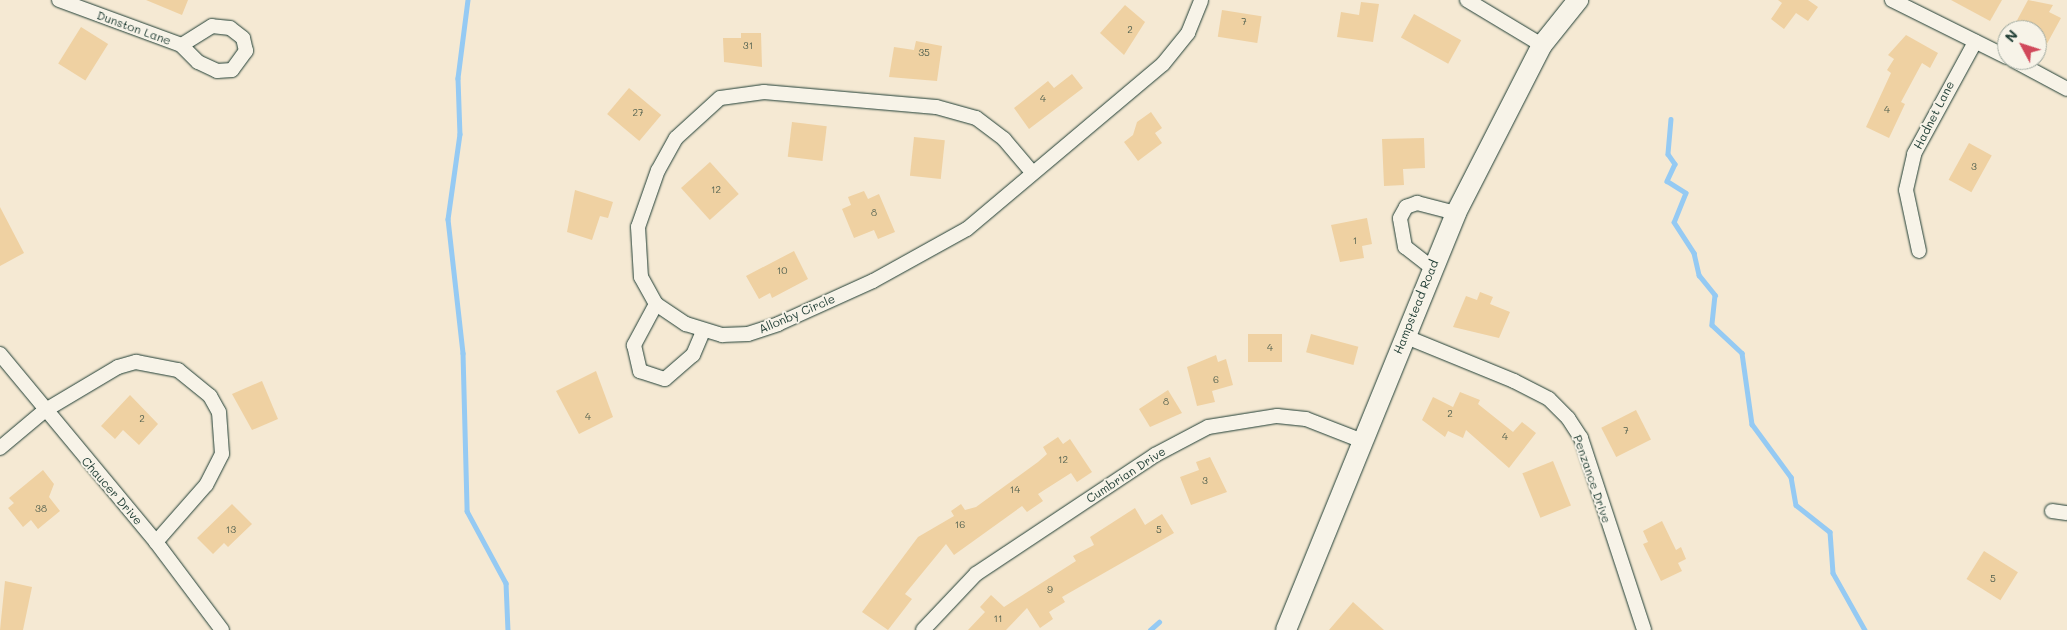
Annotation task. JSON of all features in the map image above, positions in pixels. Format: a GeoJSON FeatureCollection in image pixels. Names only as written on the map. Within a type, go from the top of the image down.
{"type":"FeatureCollection","features":[{"type":"Feature","properties":{"kind":"street","name":"Dunston Lane"},"geometry":{"type":"LineString","coordinates":[[59,0],[181,45]]}},
{"type":"Feature","properties":{"kind":"street","name":"Allonby Circle"},"geometry":{"type":"LineString","coordinates":[[656,304],[703,332],[748,334],[873,281],[967,229],[1031,171],[1163,64],[1188,33],[1201,0]]}},
{"type":"Feature","properties":{"kind":"street"},"geometry":{"type":"LineString","coordinates":[[1467,0],[1542,45]]}},
{"type":"Feature","properties":{"kind":"street","name":"Hampstead Road"},"geometry":{"type":"LineString","coordinates":[[1286,630],[1364,442],[1431,267],[1456,213],[1542,45],[1578,0]]}},
{"type":"Feature","properties":{"kind":"street"},"geometry":{"type":"LineString","coordinates":[[1892,0],[1997,52]]}},
{"type":"Feature","properties":{"kind":"street","name":"Hadnet Lane"},"geometry":{"type":"LineString","coordinates":[[1919,251],[1906,190],[1914,154],[1975,42]]}},
{"type":"Feature","properties":{"kind":"street"},"geometry":{"type":"LineString","coordinates":[[2032,70],[2067,89]]}},
{"type":"Feature","properties":{"kind":"street"},"geometry":{"type":"LineString","coordinates":[[703,332],[694,355],[665,378],[640,371],[634,345],[656,304],[641,277],[638,227],[658,170],[676,138],[720,98],[764,92],[936,107],[976,118],[1004,139],[1031,171]]}},
{"type":"Feature","properties":{"kind":"street"},"geometry":{"type":"LineString","coordinates":[[1431,267],[1405,247],[1400,218],[1406,207],[1417,203],[1456,213]]}},
{"type":"Feature","properties":{"kind":"street","name":"Penzance Drive"},"geometry":{"type":"LineString","coordinates":[[1404,336],[1514,381],[1549,399],[1568,418],[1580,438],[1644,630]]}},
{"type":"Feature","properties":{"kind":"street","name":"Chaucer Drive"},"geometry":{"type":"LineString","coordinates":[[0,354],[44,411],[156,542],[222,630]]}},
{"type":"Feature","properties":{"kind":"street"},"geometry":{"type":"LineString","coordinates":[[0,448],[44,411],[118,367],[136,362],[178,370],[210,396],[219,412],[222,454],[206,485],[156,542]]}},
{"type":"Feature","properties":{"kind":"street","name":"Cumbrian Drive"},"geometry":{"type":"LineString","coordinates":[[923,630],[976,574],[1155,455],[1208,428],[1277,416],[1306,419],[1364,442]]}},
{"type":"Feature","properties":{"kind":"street"},"geometry":{"type":"LineString","coordinates":[[2052,511],[2067,513]]}},
{"type":"Feature","properties":{"kind":"building"},"geometry":{"type":"Polygon","coordinates":[[[146,0],[188,0],[182,15],[146,0]]]}},
{"type":"Feature","properties":{"kind":"building"},"geometry":{"type":"Polygon","coordinates":[[[1778,0],[1808,0],[1818,7],[1808,21],[1796,13],[1784,29],[1771,19],[1782,3],[1778,0]]]}},
{"type":"Feature","properties":{"kind":"building"},"geometry":{"type":"Polygon","coordinates":[[[1951,0],[2002,0],[1990,21],[1951,0]]]}},
{"type":"Feature","properties":{"kind":"building"},"geometry":{"type":"Polygon","coordinates":[[[2028,0],[2053,5],[2049,12],[2061,18],[2047,44],[2047,20],[2017,20],[2028,0]]]}},
{"type":"Feature","properties":{"kind":"building"},"geometry":{"type":"Polygon","coordinates":[[[1361,2],[1379,4],[1373,42],[1337,37],[1341,12],[1359,15],[1361,2]]]}},
{"type":"Feature","properties":{"kind":"building"},"geometry":{"type":"Polygon","coordinates":[[[1125,5],[1145,22],[1124,55],[1100,33],[1125,5]]]}},
{"type":"Feature","properties":{"kind":"building"},"geometry":{"type":"Polygon","coordinates":[[[1222,10],[1262,16],[1257,43],[1218,37],[1222,10]]]}},
{"type":"Feature","properties":{"kind":"building"},"geometry":{"type":"Polygon","coordinates":[[[1414,14],[1461,40],[1448,64],[1401,38],[1414,14]]]}},
{"type":"Feature","properties":{"kind":"building"},"geometry":{"type":"Polygon","coordinates":[[[81,27],[108,44],[85,80],[58,63],[81,27]]]}},
{"type":"Feature","properties":{"kind":"building"},"geometry":{"type":"Polygon","coordinates":[[[741,33],[761,33],[762,67],[724,62],[723,38],[741,38],[741,33]]]}},
{"type":"Feature","properties":{"kind":"building"},"geometry":{"type":"Polygon","coordinates":[[[1906,35],[1938,53],[1930,68],[1922,63],[1901,102],[1905,104],[1889,138],[1866,127],[1891,73],[1887,70],[1894,59],[1888,55],[1906,35]]]}},
{"type":"Feature","properties":{"kind":"building"},"geometry":{"type":"Polygon","coordinates":[[[916,41],[942,46],[937,81],[889,77],[894,47],[914,50],[916,41]]]}},
{"type":"Feature","properties":{"kind":"building"},"geometry":{"type":"Polygon","coordinates":[[[1072,74],[1083,88],[1029,129],[1014,108],[1048,81],[1054,88],[1072,74]]]}},
{"type":"Feature","properties":{"kind":"building"},"geometry":{"type":"Polygon","coordinates":[[[629,88],[661,115],[639,141],[607,114],[629,88]]]}},
{"type":"Feature","properties":{"kind":"building"},"geometry":{"type":"Polygon","coordinates":[[[1151,112],[1162,128],[1155,133],[1162,143],[1138,161],[1124,142],[1133,135],[1137,122],[1151,112]]]}},
{"type":"Feature","properties":{"kind":"building"},"geometry":{"type":"Polygon","coordinates":[[[792,122],[827,126],[822,161],[788,157],[792,122]]]}},
{"type":"Feature","properties":{"kind":"building"},"geometry":{"type":"Polygon","coordinates":[[[914,137],[945,140],[941,179],[910,176],[914,137]]]}},
{"type":"Feature","properties":{"kind":"building"},"geometry":{"type":"Polygon","coordinates":[[[1424,138],[1425,168],[1403,169],[1404,185],[1384,186],[1382,139],[1424,138]]]}},
{"type":"Feature","properties":{"kind":"building"},"geometry":{"type":"Polygon","coordinates":[[[1969,143],[1992,156],[1971,192],[1949,180],[1969,143]]]}},
{"type":"Feature","properties":{"kind":"building"},"geometry":{"type":"Polygon","coordinates":[[[710,162],[739,194],[710,220],[681,188],[710,162]]]}},
{"type":"Feature","properties":{"kind":"building"},"geometry":{"type":"Polygon","coordinates":[[[575,190],[613,202],[608,218],[600,216],[592,240],[567,232],[575,190]]]}},
{"type":"Feature","properties":{"kind":"building"},"geometry":{"type":"Polygon","coordinates":[[[864,191],[868,199],[879,194],[895,232],[878,239],[874,230],[854,238],[842,209],[851,205],[848,197],[864,191]]]}},
{"type":"Feature","properties":{"kind":"building"},"geometry":{"type":"Polygon","coordinates":[[[0,207],[24,253],[0,266],[0,207]]]}},
{"type":"Feature","properties":{"kind":"building"},"geometry":{"type":"Polygon","coordinates":[[[1367,218],[1372,244],[1362,246],[1364,258],[1340,262],[1331,225],[1367,218]]]}},
{"type":"Feature","properties":{"kind":"building"},"geometry":{"type":"Polygon","coordinates":[[[794,251],[808,279],[772,298],[770,293],[759,299],[746,276],[794,251]]]}},
{"type":"Feature","properties":{"kind":"building"},"geometry":{"type":"Polygon","coordinates":[[[1480,292],[1493,297],[1490,304],[1510,312],[1499,338],[1453,327],[1466,296],[1477,300],[1480,292]]]}},
{"type":"Feature","properties":{"kind":"building"},"geometry":{"type":"Polygon","coordinates":[[[1248,334],[1282,334],[1282,362],[1248,362],[1248,334]]]}},
{"type":"Feature","properties":{"kind":"building"},"geometry":{"type":"Polygon","coordinates":[[[1311,334],[1358,347],[1353,365],[1306,352],[1311,334]]]}},
{"type":"Feature","properties":{"kind":"building"},"geometry":{"type":"Polygon","coordinates":[[[1216,355],[1218,362],[1226,359],[1233,385],[1212,391],[1215,402],[1197,406],[1187,367],[1216,355]]]}},
{"type":"Feature","properties":{"kind":"building"},"geometry":{"type":"Polygon","coordinates":[[[596,371],[613,417],[579,434],[556,391],[596,371]]]}},
{"type":"Feature","properties":{"kind":"building"},"geometry":{"type":"Polygon","coordinates":[[[262,381],[278,419],[252,430],[232,394],[262,381]]]}},
{"type":"Feature","properties":{"kind":"building"},"geometry":{"type":"Polygon","coordinates":[[[1168,390],[1182,413],[1150,427],[1139,409],[1168,390]]]}},
{"type":"Feature","properties":{"kind":"building"},"geometry":{"type":"Polygon","coordinates":[[[1460,392],[1480,400],[1478,404],[1513,432],[1522,422],[1536,433],[1509,468],[1466,430],[1463,438],[1448,431],[1445,437],[1422,420],[1433,397],[1453,407],[1460,392]]]}},
{"type":"Feature","properties":{"kind":"building"},"geometry":{"type":"Polygon","coordinates":[[[130,395],[158,424],[139,445],[123,430],[115,439],[101,426],[130,395]]]}},
{"type":"Feature","properties":{"kind":"building"},"geometry":{"type":"Polygon","coordinates":[[[1636,410],[1651,439],[1616,457],[1601,428],[1636,410]]]}},
{"type":"Feature","properties":{"kind":"building"},"geometry":{"type":"Polygon","coordinates":[[[1058,437],[1063,444],[1070,439],[1092,472],[1077,482],[1071,473],[1038,494],[1043,501],[1027,512],[1022,506],[954,555],[946,544],[905,594],[912,599],[888,630],[862,612],[918,537],[954,516],[951,511],[961,504],[965,510],[976,507],[1038,462],[1047,454],[1043,447],[1058,437]]]}},
{"type":"Feature","properties":{"kind":"building"},"geometry":{"type":"Polygon","coordinates":[[[1210,457],[1227,492],[1191,505],[1180,477],[1199,470],[1196,462],[1210,457]]]}},
{"type":"Feature","properties":{"kind":"building"},"geometry":{"type":"Polygon","coordinates":[[[1553,461],[1571,506],[1540,518],[1522,473],[1553,461]]]}},
{"type":"Feature","properties":{"kind":"building"},"geometry":{"type":"Polygon","coordinates":[[[43,470],[54,484],[49,497],[60,511],[38,529],[31,520],[23,527],[8,508],[14,503],[9,498],[43,470]]]}},
{"type":"Feature","properties":{"kind":"building"},"geometry":{"type":"Polygon","coordinates":[[[232,504],[252,524],[228,547],[224,543],[213,554],[197,538],[232,504]]]}},
{"type":"Feature","properties":{"kind":"building"},"geometry":{"type":"Polygon","coordinates":[[[1135,508],[1145,525],[1162,514],[1174,533],[1062,597],[1065,602],[1049,612],[1053,619],[1040,628],[1027,608],[1006,630],[968,630],[985,612],[980,607],[991,595],[1004,607],[1076,561],[1073,556],[1094,545],[1090,537],[1135,508]]]}},
{"type":"Feature","properties":{"kind":"building"},"geometry":{"type":"Polygon","coordinates":[[[1662,521],[1676,550],[1681,547],[1686,559],[1678,563],[1682,571],[1661,581],[1643,544],[1648,542],[1643,531],[1662,521]]]}},
{"type":"Feature","properties":{"kind":"building"},"geometry":{"type":"Polygon","coordinates":[[[1984,551],[2018,572],[2000,600],[1967,579],[1984,551]]]}},
{"type":"Feature","properties":{"kind":"building"},"geometry":{"type":"Polygon","coordinates":[[[5,581],[32,587],[23,630],[0,630],[5,581]]]}},
{"type":"Feature","properties":{"kind":"building"},"geometry":{"type":"Polygon","coordinates":[[[1353,602],[1384,630],[1329,630],[1353,602]]]}},
{"type":"Feature","properties":{"kind":"waterway"},"geometry":{"type":"LineString","coordinates":[[468,0],[458,78],[460,134],[448,219],[463,353],[467,511],[506,583],[508,630]]}},
{"type":"Feature","properties":{"kind":"waterway"},"geometry":{"type":"LineString","coordinates":[[1671,119],[1668,154],[1675,164],[1667,181],[1686,193],[1674,222],[1694,253],[1699,275],[1715,295],[1712,325],[1742,353],[1752,424],[1791,477],[1796,505],[1830,532],[1833,573],[1865,630]]}},
{"type":"Feature","properties":{"kind":"waterway"},"geometry":{"type":"LineString","coordinates":[[1150,630],[1159,622]]}}]}
